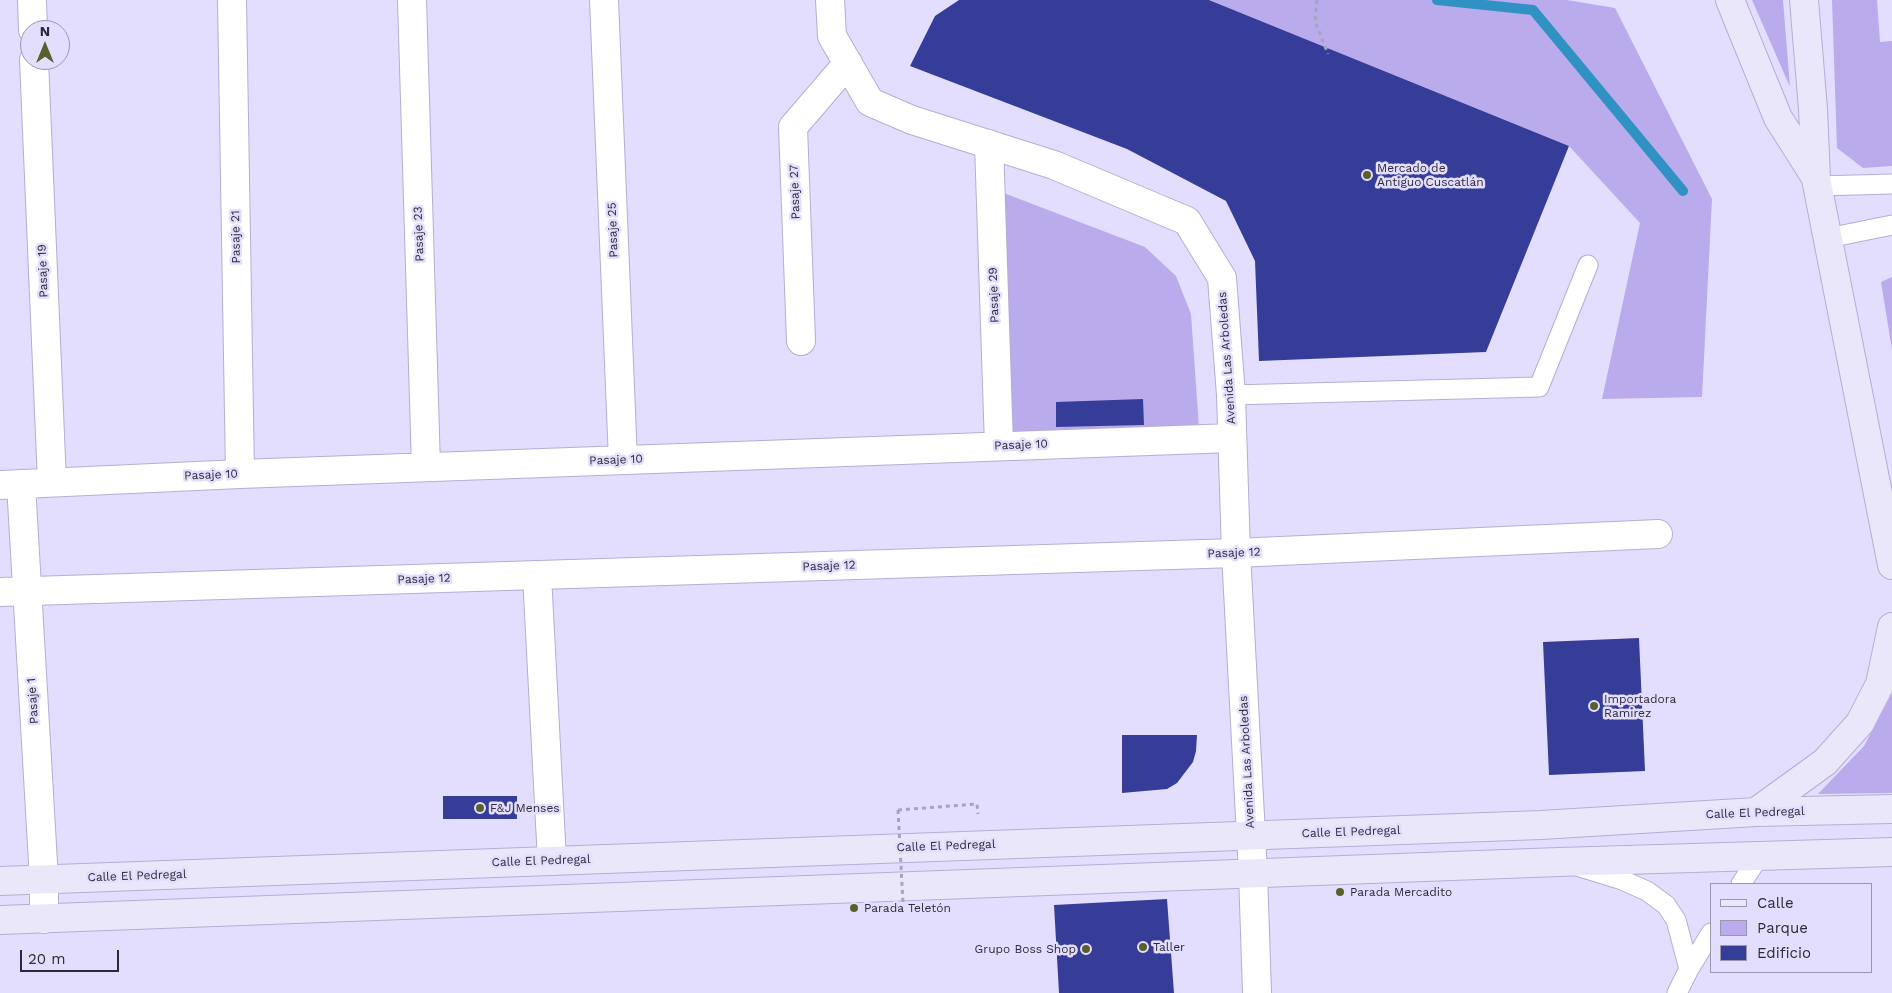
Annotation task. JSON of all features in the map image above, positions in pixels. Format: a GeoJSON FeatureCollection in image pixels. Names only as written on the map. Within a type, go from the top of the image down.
{"type":"FeatureCollection","features":[{"type":"Feature","properties":{"kind":"main road"},"geometry":{"type":"LineString","coordinates":[[1730,0],[1778,118],[1817,182]]}},
{"type":"Feature","properties":{"kind":"main road"},"geometry":{"type":"LineString","coordinates":[[1804,0],[1817,182],[1892,565]]}},
{"type":"Feature","properties":{"kind":"main road"},"geometry":{"type":"LineString","coordinates":[[1756,812],[1825,762],[1860,723],[1880,684],[1892,627]]}},
{"type":"Feature","properties":{"kind":"main road","name":"Calle El Pedregal"},"geometry":{"type":"LineString","coordinates":[[0,881],[1541,825],[1756,812],[1892,809]]}},
{"type":"Feature","properties":{"kind":"main road"},"geometry":{"type":"LineString","coordinates":[[0,920],[1253,872],[1892,852]]}},
{"type":"Feature","properties":{"kind":"street"},"geometry":{"type":"LineString","coordinates":[[32,0],[33,20]]}},
{"type":"Feature","properties":{"kind":"street","name":"Pasaje 21"},"geometry":{"type":"LineString","coordinates":[[232,0],[240,474]]}},
{"type":"Feature","properties":{"kind":"street","name":"Pasaje 23"},"geometry":{"type":"LineString","coordinates":[[412,0],[426,467]]}},
{"type":"Feature","properties":{"kind":"street","name":"Pasaje 25"},"geometry":{"type":"LineString","coordinates":[[604,0],[623,460]]}},
{"type":"Feature","properties":{"kind":"street","name":"Avenida Las Arboledas"},"geometry":{"type":"LineString","coordinates":[[830,0],[832,36],[870,102],[912,120],[1054,165],[1187,221],[1222,278],[1231,395],[1236,553],[1253,872],[1257,993]]}},
{"type":"Feature","properties":{"kind":"street","name":"Pasaje 27"},"geometry":{"type":"LineString","coordinates":[[801,341],[793,127],[848,63]]}},
{"type":"Feature","properties":{"kind":"street","name":"Pasaje 19"},"geometry":{"type":"LineString","coordinates":[[34,70],[52,482]]}},
{"type":"Feature","properties":{"kind":"street","name":"Pasaje 29"},"geometry":{"type":"LineString","coordinates":[[989,144],[998,446]]}},
{"type":"Feature","properties":{"kind":"street","name":"Pasaje 10"},"geometry":{"type":"LineString","coordinates":[[10,484],[1232,438]]}},
{"type":"Feature","properties":{"kind":"street","name":"Pasaje 1"},"geometry":{"type":"LineString","coordinates":[[10,484],[13,592],[44,880],[44,919]]}},
{"type":"Feature","properties":{"kind":"street","name":"Pasaje 12"},"geometry":{"type":"LineString","coordinates":[[13,592],[1236,553],[1658,534]]}},
{"type":"Feature","properties":{"kind":"street"},"geometry":{"type":"LineString","coordinates":[[537,575],[552,861]]}},
{"type":"Feature","properties":{"kind":"lane"},"geometry":{"type":"LineString","coordinates":[[1817,182],[1892,184]]}},
{"type":"Feature","properties":{"kind":"lane"},"geometry":{"type":"LineString","coordinates":[[1828,238],[1892,225]]}},
{"type":"Feature","properties":{"kind":"lane"},"geometry":{"type":"LineString","coordinates":[[1231,395],[1539,387],[1588,265]]}},
{"type":"Feature","properties":{"kind":"lane"},"geometry":{"type":"LineString","coordinates":[[1742,883],[1760,855]]}},
{"type":"Feature","properties":{"kind":"lane"},"geometry":{"type":"LineString","coordinates":[[1559,862],[1622,880],[1658,898],[1666,905],[1676,920],[1689,969]]}},
{"type":"Feature","properties":{"kind":"lane"},"geometry":{"type":"LineString","coordinates":[[1677,993],[1710,935]]}},
{"type":"Feature","properties":{"kind":"path"},"geometry":{"type":"LineString","coordinates":[[1317,0],[1316,22],[1328,54]]}},
{"type":"Feature","properties":{"kind":"path"},"geometry":{"type":"LineString","coordinates":[[903,903],[898,810],[977,804]]}},
{"type":"Feature","properties":{"kind":"green space"},"geometry":{"type":"Polygon","coordinates":[[[1209,0],[1567,0],[1615,8],[1712,199],[1702,397],[1602,399],[1640,223],[1569,146],[1209,0]]]}},
{"type":"Feature","properties":{"kind":"green space"},"geometry":{"type":"Polygon","coordinates":[[[1752,0],[1783,0],[1790,87],[1752,0]]]}},
{"type":"Feature","properties":{"kind":"green space"},"geometry":{"type":"Polygon","coordinates":[[[1832,0],[1877,0],[1880,42],[1892,41],[1892,166],[1863,168],[1837,148],[1832,0]]]}},
{"type":"Feature","properties":{"kind":"green space"},"geometry":{"type":"Polygon","coordinates":[[[1001,192],[1145,247],[1176,276],[1191,314],[1199,428],[1009,434],[1001,192]]]}},
{"type":"Feature","properties":{"kind":"green space"},"geometry":{"type":"Polygon","coordinates":[[[1892,277],[1892,350],[1881,282],[1892,277]]]}},
{"type":"Feature","properties":{"kind":"green space"},"geometry":{"type":"Polygon","coordinates":[[[1892,694],[1892,793],[1818,794],[1864,746],[1892,694]]]}},
{"type":"Feature","properties":{"kind":"building","name":"Mercado de Antiguo Cuscatlán"},"geometry":{"type":"Polygon","coordinates":[[[959,0],[1209,0],[1569,146],[1486,352],[1259,361],[1255,261],[1226,201],[1127,149],[910,66],[935,16],[959,0]]]}},
{"type":"Feature","properties":{"kind":"building"},"geometry":{"type":"Polygon","coordinates":[[[1143,399],[1144,425],[1056,427],[1056,402],[1143,399]]]}},
{"type":"Feature","properties":{"kind":"building","name":"Importadora Ramirez"},"geometry":{"type":"Polygon","coordinates":[[[1639,638],[1645,771],[1549,775],[1543,642],[1639,638]]]}},
{"type":"Feature","properties":{"kind":"building"},"geometry":{"type":"Polygon","coordinates":[[[1122,735],[1197,735],[1193,762],[1177,783],[1167,789],[1122,793],[1122,735]]]}},
{"type":"Feature","properties":{"kind":"building","name":"F&J Menses"},"geometry":{"type":"Polygon","coordinates":[[[443,796],[517,796],[517,819],[443,819],[443,796]]]}},
{"type":"Feature","properties":{"kind":"building"},"geometry":{"type":"Polygon","coordinates":[[[1167,899],[1174,993],[1059,993],[1054,905],[1167,899]]]}},
{"type":"Feature","properties":{"kind":"waterway"},"geometry":{"type":"LineString","coordinates":[[1437,0],[1533,10],[1683,191]]}},
{"type":"Feature","properties":{"kind":"place","name":"Mercado de Antiguo Cuscatlán"},"geometry":{"type":"Point","coordinates":[1367,175]}},
{"type":"Feature","properties":{"kind":"place","name":"Importadora Ramirez"},"geometry":{"type":"Point","coordinates":[1594,706]}},
{"type":"Feature","properties":{"kind":"place","name":"F&J Menses"},"geometry":{"type":"Point","coordinates":[480,808]}},
{"type":"Feature","properties":{"kind":"place","name":"Parada Mercadito"},"geometry":{"type":"Point","coordinates":[1340,892]}},
{"type":"Feature","properties":{"kind":"place","name":"Parada Teletón"},"geometry":{"type":"Point","coordinates":[854,908]}},
{"type":"Feature","properties":{"kind":"place","name":"Taller"},"geometry":{"type":"Point","coordinates":[1143,947]}},
{"type":"Feature","properties":{"kind":"place","name":"Grupo Boss Shop"},"geometry":{"type":"Point","coordinates":[1086,949]}}]}
